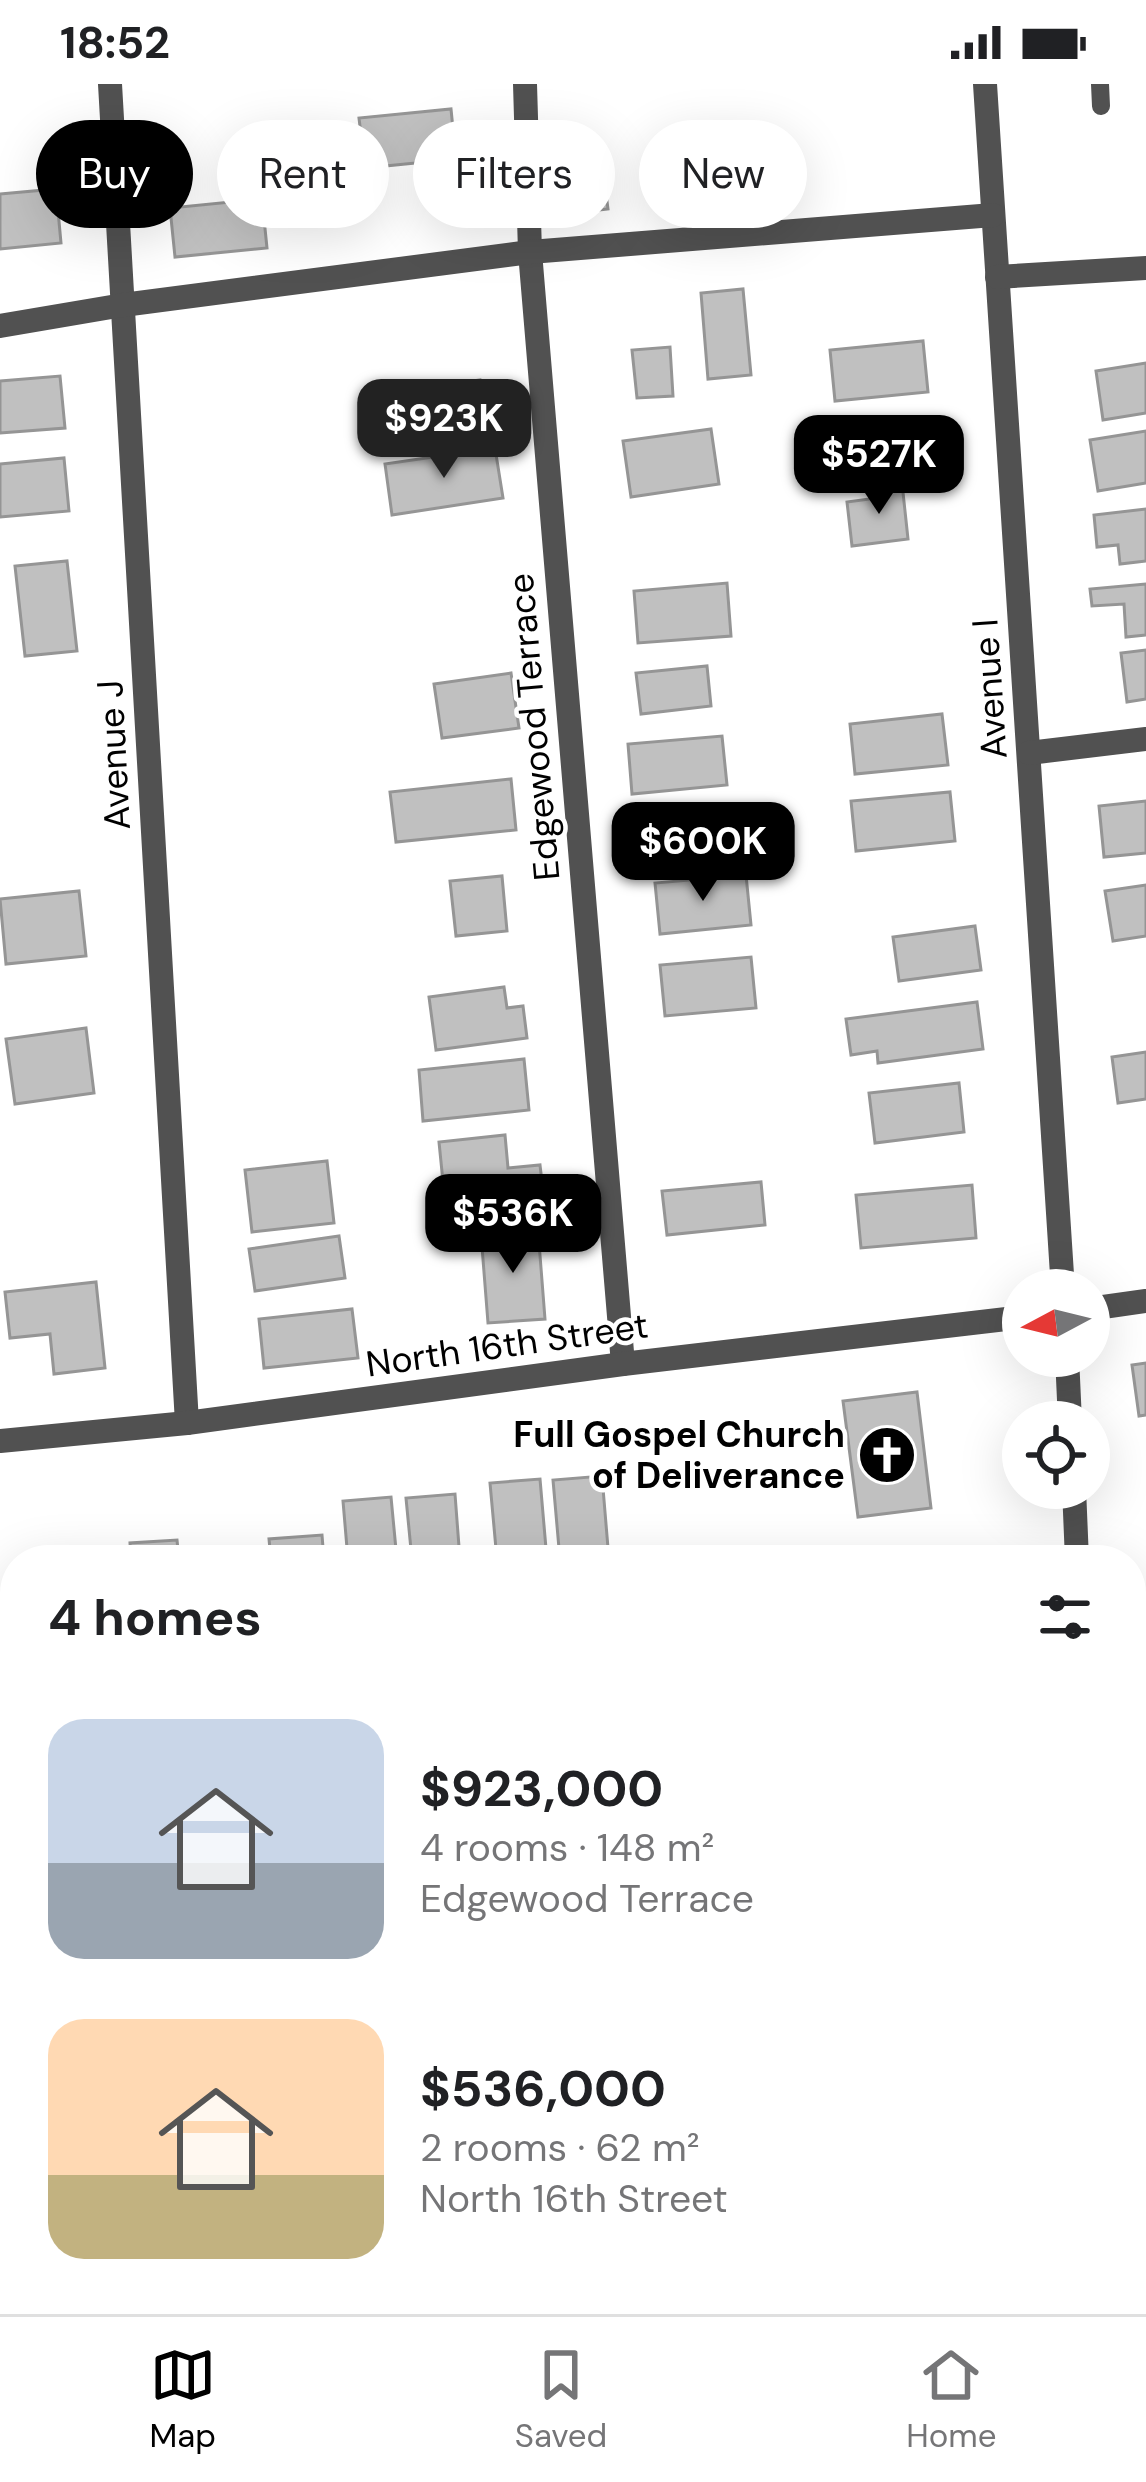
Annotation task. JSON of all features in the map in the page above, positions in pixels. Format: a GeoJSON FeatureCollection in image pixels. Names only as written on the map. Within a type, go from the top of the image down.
{"type":"FeatureCollection","features":[{"type":"Feature","properties":{"kind":"street","name":"Avenue J"},"geometry":{"type":"LineString","coordinates":[[110,84],[187,1423]]}},
{"type":"Feature","properties":{"kind":"street","name":"Edgewood Terrace"},"geometry":{"type":"LineString","coordinates":[[525,84],[530,252],[623,1364]]}},
{"type":"Feature","properties":{"kind":"street","name":"Avenue I"},"geometry":{"type":"LineString","coordinates":[[985,84],[1062,1269]]}},
{"type":"Feature","properties":{"kind":"street"},"geometry":{"type":"LineString","coordinates":[[0,326],[123,305],[530,252],[993,215]]}},
{"type":"Feature","properties":{"kind":"street"},"geometry":{"type":"LineString","coordinates":[[998,277],[1146,268]]}},
{"type":"Feature","properties":{"kind":"street"},"geometry":{"type":"LineString","coordinates":[[1029,753],[1146,739]]}},
{"type":"Feature","properties":{"kind":"street"},"geometry":{"type":"LineString","coordinates":[[1110,1306],[1146,1301]]}},
{"type":"Feature","properties":{"kind":"street","name":"North 16th Street"},"geometry":{"type":"LineString","coordinates":[[0,1441],[187,1423],[1002,1319]]}},
{"type":"Feature","properties":{"kind":"street"},"geometry":{"type":"LineString","coordinates":[[1074,1509],[1076,1545]]}},
{"type":"Feature","properties":{"kind":"lane"},"geometry":{"type":"LineString","coordinates":[[1100,84],[1101,106]]}},
{"type":"Feature","properties":{"kind":"building"},"geometry":{"type":"Polygon","coordinates":[[[451,109],[452,120],[413,120],[413,163],[389,166],[389,120],[359,118],[451,109]]]}},
{"type":"Feature","properties":{"kind":"building"},"geometry":{"type":"Polygon","coordinates":[[[36,191],[36,228],[60,228],[61,243],[0,249],[0,194],[36,191]]]}},
{"type":"Feature","properties":{"kind":"building"},"geometry":{"type":"Polygon","coordinates":[[[217,203],[217,228],[265,228],[267,248],[175,257],[172,228],[193,228],[193,206],[217,203]]]}},
{"type":"Feature","properties":{"kind":"building"},"geometry":{"type":"Polygon","coordinates":[[[743,289],[751,375],[708,379],[701,293],[743,289]]]}},
{"type":"Feature","properties":{"kind":"building"},"geometry":{"type":"Polygon","coordinates":[[[923,341],[928,392],[835,401],[830,350],[923,341]]]}},
{"type":"Feature","properties":{"kind":"building"},"geometry":{"type":"Polygon","coordinates":[[[670,347],[673,396],[637,398],[632,350],[670,347]]]}},
{"type":"Feature","properties":{"kind":"building"},"geometry":{"type":"Polygon","coordinates":[[[1146,363],[1146,413],[1103,420],[1096,371],[1146,363]]]}},
{"type":"Feature","properties":{"kind":"building"},"geometry":{"type":"Polygon","coordinates":[[[60,376],[65,428],[0,433],[0,381],[60,376]]]}},
{"type":"Feature","properties":{"kind":"building"},"geometry":{"type":"Polygon","coordinates":[[[480,380],[487,431],[416,441],[409,390],[480,380]]]}},
{"type":"Feature","properties":{"kind":"building"},"geometry":{"type":"Polygon","coordinates":[[[711,429],[719,484],[631,497],[623,441],[711,429]]]}},
{"type":"Feature","properties":{"kind":"building"},"geometry":{"type":"Polygon","coordinates":[[[1146,431],[1146,483],[1098,491],[1090,440],[1146,431]]]}},
{"type":"Feature","properties":{"kind":"building"},"geometry":{"type":"Polygon","coordinates":[[[495,448],[503,498],[392,515],[385,464],[495,448]]]}},
{"type":"Feature","properties":{"kind":"building"},"geometry":{"type":"Polygon","coordinates":[[[64,458],[69,511],[0,517],[0,464],[64,458]]]}},
{"type":"Feature","properties":{"kind":"building"},"geometry":{"type":"Polygon","coordinates":[[[902,483],[908,539],[852,546],[847,502],[877,498],[876,485],[902,483]]]}},
{"type":"Feature","properties":{"kind":"building"},"geometry":{"type":"Polygon","coordinates":[[[1146,509],[1146,561],[1120,564],[1118,545],[1097,547],[1094,515],[1146,509]]]}},
{"type":"Feature","properties":{"kind":"building"},"geometry":{"type":"Polygon","coordinates":[[[67,561],[77,651],[25,656],[15,566],[67,561]]]}},
{"type":"Feature","properties":{"kind":"building"},"geometry":{"type":"Polygon","coordinates":[[[727,583],[731,636],[638,643],[634,591],[727,583]]]}},
{"type":"Feature","properties":{"kind":"building"},"geometry":{"type":"Polygon","coordinates":[[[1146,584],[1146,635],[1126,637],[1124,604],[1092,606],[1090,589],[1146,584]]]}},
{"type":"Feature","properties":{"kind":"building"},"geometry":{"type":"Polygon","coordinates":[[[1146,650],[1146,699],[1127,702],[1121,653],[1146,650]]]}},
{"type":"Feature","properties":{"kind":"building"},"geometry":{"type":"Polygon","coordinates":[[[707,666],[711,706],[641,714],[636,673],[707,666]]]}},
{"type":"Feature","properties":{"kind":"building"},"geometry":{"type":"Polygon","coordinates":[[[511,673],[519,728],[442,738],[434,684],[511,673]]]}},
{"type":"Feature","properties":{"kind":"building"},"geometry":{"type":"Polygon","coordinates":[[[942,714],[948,765],[855,774],[850,724],[942,714]]]}},
{"type":"Feature","properties":{"kind":"building"},"geometry":{"type":"Polygon","coordinates":[[[722,736],[727,785],[632,794],[628,744],[722,736]]]}},
{"type":"Feature","properties":{"kind":"building"},"geometry":{"type":"Polygon","coordinates":[[[511,779],[516,830],[396,842],[390,792],[511,779]]]}},
{"type":"Feature","properties":{"kind":"building"},"geometry":{"type":"Polygon","coordinates":[[[950,792],[955,841],[856,851],[851,801],[950,792]]]}},
{"type":"Feature","properties":{"kind":"building"},"geometry":{"type":"Polygon","coordinates":[[[1146,801],[1146,853],[1104,857],[1099,806],[1146,801]]]}},
{"type":"Feature","properties":{"kind":"building"},"geometry":{"type":"Polygon","coordinates":[[[746,875],[751,925],[660,934],[655,883],[746,875]]]}},
{"type":"Feature","properties":{"kind":"building"},"geometry":{"type":"Polygon","coordinates":[[[502,876],[507,931],[456,936],[450,881],[502,876]]]}},
{"type":"Feature","properties":{"kind":"building"},"geometry":{"type":"Polygon","coordinates":[[[1146,885],[1146,936],[1113,941],[1105,891],[1146,885]]]}},
{"type":"Feature","properties":{"kind":"building"},"geometry":{"type":"Polygon","coordinates":[[[79,891],[86,956],[6,964],[0,899],[79,891]]]}},
{"type":"Feature","properties":{"kind":"building"},"geometry":{"type":"Polygon","coordinates":[[[975,926],[981,970],[899,981],[893,937],[975,926]]]}},
{"type":"Feature","properties":{"kind":"building"},"geometry":{"type":"Polygon","coordinates":[[[751,957],[756,1008],[665,1016],[660,965],[751,957]]]}},
{"type":"Feature","properties":{"kind":"building"},"geometry":{"type":"Polygon","coordinates":[[[504,987],[507,1008],[523,1006],[527,1038],[436,1050],[429,997],[504,987]]]}},
{"type":"Feature","properties":{"kind":"building"},"geometry":{"type":"Polygon","coordinates":[[[977,1002],[983,1049],[878,1063],[877,1051],[851,1055],[846,1019],[977,1002]]]}},
{"type":"Feature","properties":{"kind":"building"},"geometry":{"type":"Polygon","coordinates":[[[86,1028],[94,1093],[15,1104],[6,1039],[86,1028]]]}},
{"type":"Feature","properties":{"kind":"building"},"geometry":{"type":"Polygon","coordinates":[[[1146,1052],[1146,1099],[1118,1103],[1112,1057],[1146,1052]]]}},
{"type":"Feature","properties":{"kind":"building"},"geometry":{"type":"Polygon","coordinates":[[[524,1059],[529,1110],[423,1121],[419,1070],[524,1059]]]}},
{"type":"Feature","properties":{"kind":"building"},"geometry":{"type":"Polygon","coordinates":[[[959,1083],[964,1132],[875,1143],[869,1093],[959,1083]]]}},
{"type":"Feature","properties":{"kind":"building"},"geometry":{"type":"Polygon","coordinates":[[[505,1135],[508,1168],[540,1165],[542,1182],[444,1192],[439,1142],[505,1135]]]}},
{"type":"Feature","properties":{"kind":"building"},"geometry":{"type":"Polygon","coordinates":[[[327,1161],[334,1223],[252,1232],[245,1170],[327,1161]]]}},
{"type":"Feature","properties":{"kind":"building"},"geometry":{"type":"Polygon","coordinates":[[[761,1182],[765,1225],[667,1235],[662,1191],[761,1182]]]}},
{"type":"Feature","properties":{"kind":"building"},"geometry":{"type":"Polygon","coordinates":[[[972,1185],[976,1238],[861,1248],[856,1195],[972,1185]]]}},
{"type":"Feature","properties":{"kind":"building"},"geometry":{"type":"Polygon","coordinates":[[[538,1230],[545,1319],[488,1323],[481,1234],[538,1230]]]}},
{"type":"Feature","properties":{"kind":"building"},"geometry":{"type":"Polygon","coordinates":[[[339,1236],[345,1278],[255,1291],[249,1249],[339,1236]]]}},
{"type":"Feature","properties":{"kind":"building"},"geometry":{"type":"Polygon","coordinates":[[[96,1282],[105,1368],[54,1374],[50,1334],[10,1338],[5,1292],[96,1282]]]}},
{"type":"Feature","properties":{"kind":"building"},"geometry":{"type":"Polygon","coordinates":[[[352,1309],[358,1358],[264,1368],[259,1319],[352,1309]]]}},
{"type":"Feature","properties":{"kind":"building"},"geometry":{"type":"Polygon","coordinates":[[[1146,1363],[1146,1415],[1139,1416],[1132,1365],[1146,1363]]]}},
{"type":"Feature","properties":{"kind":"building","name":"Full Gospel Church of Deliverance"},"geometry":{"type":"Polygon","coordinates":[[[917,1392],[931,1508],[858,1517],[843,1401],[917,1392]]]}},
{"type":"Feature","properties":{"kind":"building"},"geometry":{"type":"Polygon","coordinates":[[[602,1476],[608,1545],[559,1545],[553,1480],[602,1476]]]}},
{"type":"Feature","properties":{"kind":"building"},"geometry":{"type":"Polygon","coordinates":[[[540,1479],[546,1545],[496,1545],[490,1483],[540,1479]]]}},
{"type":"Feature","properties":{"kind":"building"},"geometry":{"type":"Polygon","coordinates":[[[455,1494],[459,1545],[411,1545],[406,1498],[455,1494]]]}},
{"type":"Feature","properties":{"kind":"building"},"geometry":{"type":"Polygon","coordinates":[[[391,1497],[396,1545],[347,1545],[343,1501],[391,1497]]]}},
{"type":"Feature","properties":{"kind":"building"},"geometry":{"type":"Polygon","coordinates":[[[322,1535],[323,1545],[270,1545],[269,1539],[322,1535]]]}},
{"type":"Feature","properties":{"kind":"building"},"geometry":{"type":"Polygon","coordinates":[[[177,1540],[178,1545],[130,1545],[177,1540]]]}},
{"type":"Feature","properties":{"kind":"place","name":"Full Gospel Church of Deliverance"},"geometry":{"type":"Point","coordinates":[887,1455]}}]}
